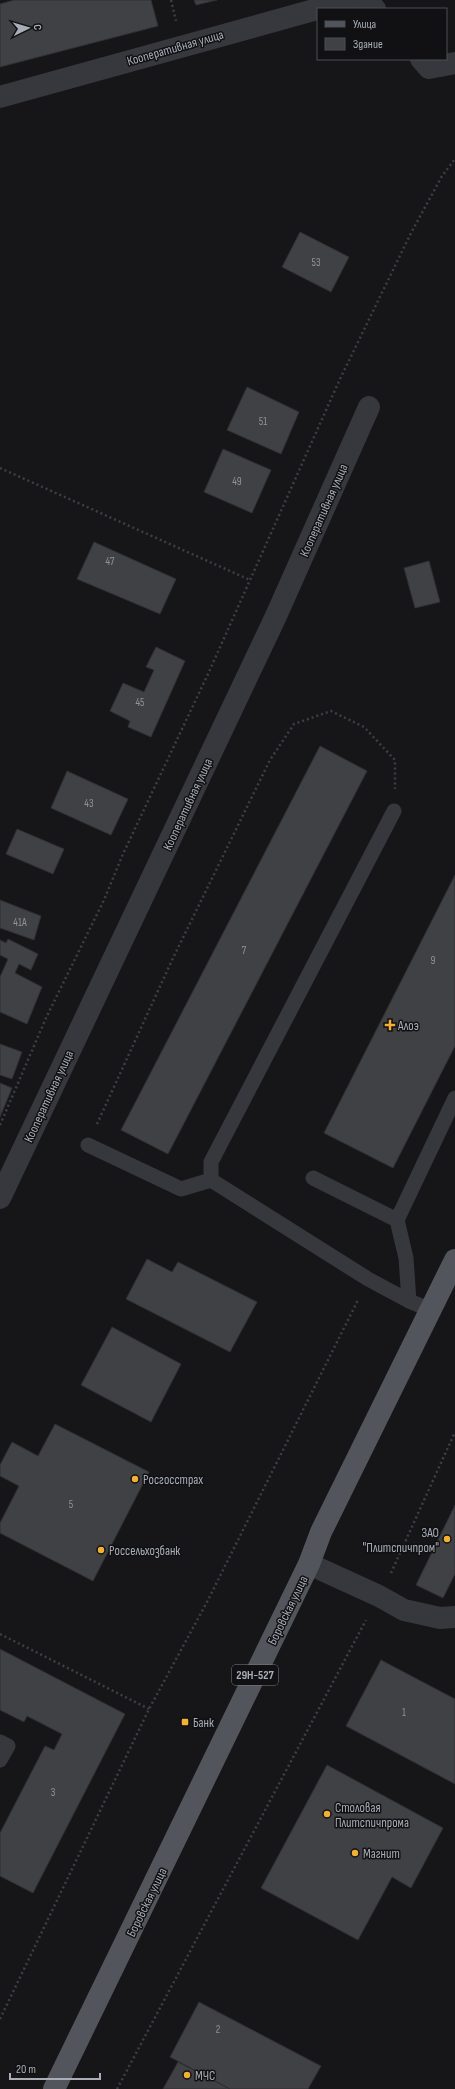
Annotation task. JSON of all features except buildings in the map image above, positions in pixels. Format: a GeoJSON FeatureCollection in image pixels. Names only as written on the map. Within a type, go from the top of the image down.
{"type":"FeatureCollection","features":[{"type":"Feature","properties":{"kind":"main road","name":"Боровская улица"},"geometry":{"type":"LineString","coordinates":[[54,2089],[309,1564],[321,1532],[455,1261]]}},
{"type":"Feature","properties":{"kind":"street","name":"Кооперативная улица"},"geometry":{"type":"LineString","coordinates":[[321,8],[350,0]]}},
{"type":"Feature","properties":{"kind":"street"},"geometry":{"type":"LineString","coordinates":[[366,0],[374,8]]}},
{"type":"Feature","properties":{"kind":"street","name":"Кооперативная улица"},"geometry":{"type":"LineString","coordinates":[[0,97],[317,9]]}},
{"type":"Feature","properties":{"kind":"street"},"geometry":{"type":"LineString","coordinates":[[422,60],[429,68],[455,63]]}},
{"type":"Feature","properties":{"kind":"street","name":"Кооперативная улица"},"geometry":{"type":"LineString","coordinates":[[0,1198],[276,616],[369,406]]}},
{"type":"Feature","properties":{"kind":"street"},"geometry":{"type":"LineString","coordinates":[[309,1564],[380,1596],[404,1610],[440,1618],[455,1617]]}},
{"type":"Feature","properties":{"kind":"lane"},"geometry":{"type":"LineString","coordinates":[[211,1180],[211,1162],[394,811]]}},
{"type":"Feature","properties":{"kind":"lane"},"geometry":{"type":"LineString","coordinates":[[409,1300],[406,1258],[397,1220],[455,1098]]}},
{"type":"Feature","properties":{"kind":"lane"},"geometry":{"type":"LineString","coordinates":[[88,1145],[182,1189],[211,1180],[368,1279],[431,1310]]}},
{"type":"Feature","properties":{"kind":"lane"},"geometry":{"type":"LineString","coordinates":[[313,1178],[397,1220]]}},
{"type":"Feature","properties":{"kind":"lane"},"geometry":{"type":"LineString","coordinates":[[0,1742],[8,1746],[0,1760]]}},
{"type":"Feature","properties":{"kind":"path"},"geometry":{"type":"LineString","coordinates":[[0,1125],[46,1018],[104,900],[123,854],[250,580],[340,379],[397,260],[442,176],[455,159]]}},
{"type":"Feature","properties":{"kind":"path"},"geometry":{"type":"LineString","coordinates":[[0,468],[250,580]]}},
{"type":"Feature","properties":{"kind":"path"},"geometry":{"type":"LineString","coordinates":[[88,1145],[173,958],[270,760],[294,724],[331,710],[364,727],[395,760],[394,811]]}},
{"type":"Feature","properties":{"kind":"path"},"geometry":{"type":"LineString","coordinates":[[0,2019],[149,1709],[207,1602],[368,1279]]}},
{"type":"Feature","properties":{"kind":"path"},"geometry":{"type":"LineString","coordinates":[[117,2089],[380,1596],[409,1538],[455,1432]]}},
{"type":"Feature","properties":{"kind":"path"},"geometry":{"type":"LineString","coordinates":[[0,1634],[149,1709]]}},
{"type":"Feature","properties":{"kind":"place","name":"Алоэ"},"geometry":{"type":"Point","coordinates":[390,1025]}},
{"type":"Feature","properties":{"kind":"place","name":"Росгосстрах"},"geometry":{"type":"Point","coordinates":[135,1479]}},
{"type":"Feature","properties":{"kind":"place","name":"ЗАО \"Плитспичпром\""},"geometry":{"type":"Point","coordinates":[447,1539]}},
{"type":"Feature","properties":{"kind":"place","name":"Россельхозбанк"},"geometry":{"type":"Point","coordinates":[101,1550]}},
{"type":"Feature","properties":{"kind":"place","name":"Банк"},"geometry":{"type":"Point","coordinates":[185,1722]}},
{"type":"Feature","properties":{"kind":"place","name":"Столовая Плитспичпрома"},"geometry":{"type":"Point","coordinates":[327,1814]}},
{"type":"Feature","properties":{"kind":"place","name":"Магнит"},"geometry":{"type":"Point","coordinates":[355,1853]}},
{"type":"Feature","properties":{"kind":"place","name":"МЧС"},"geometry":{"type":"Point","coordinates":[187,2075]}}]}
